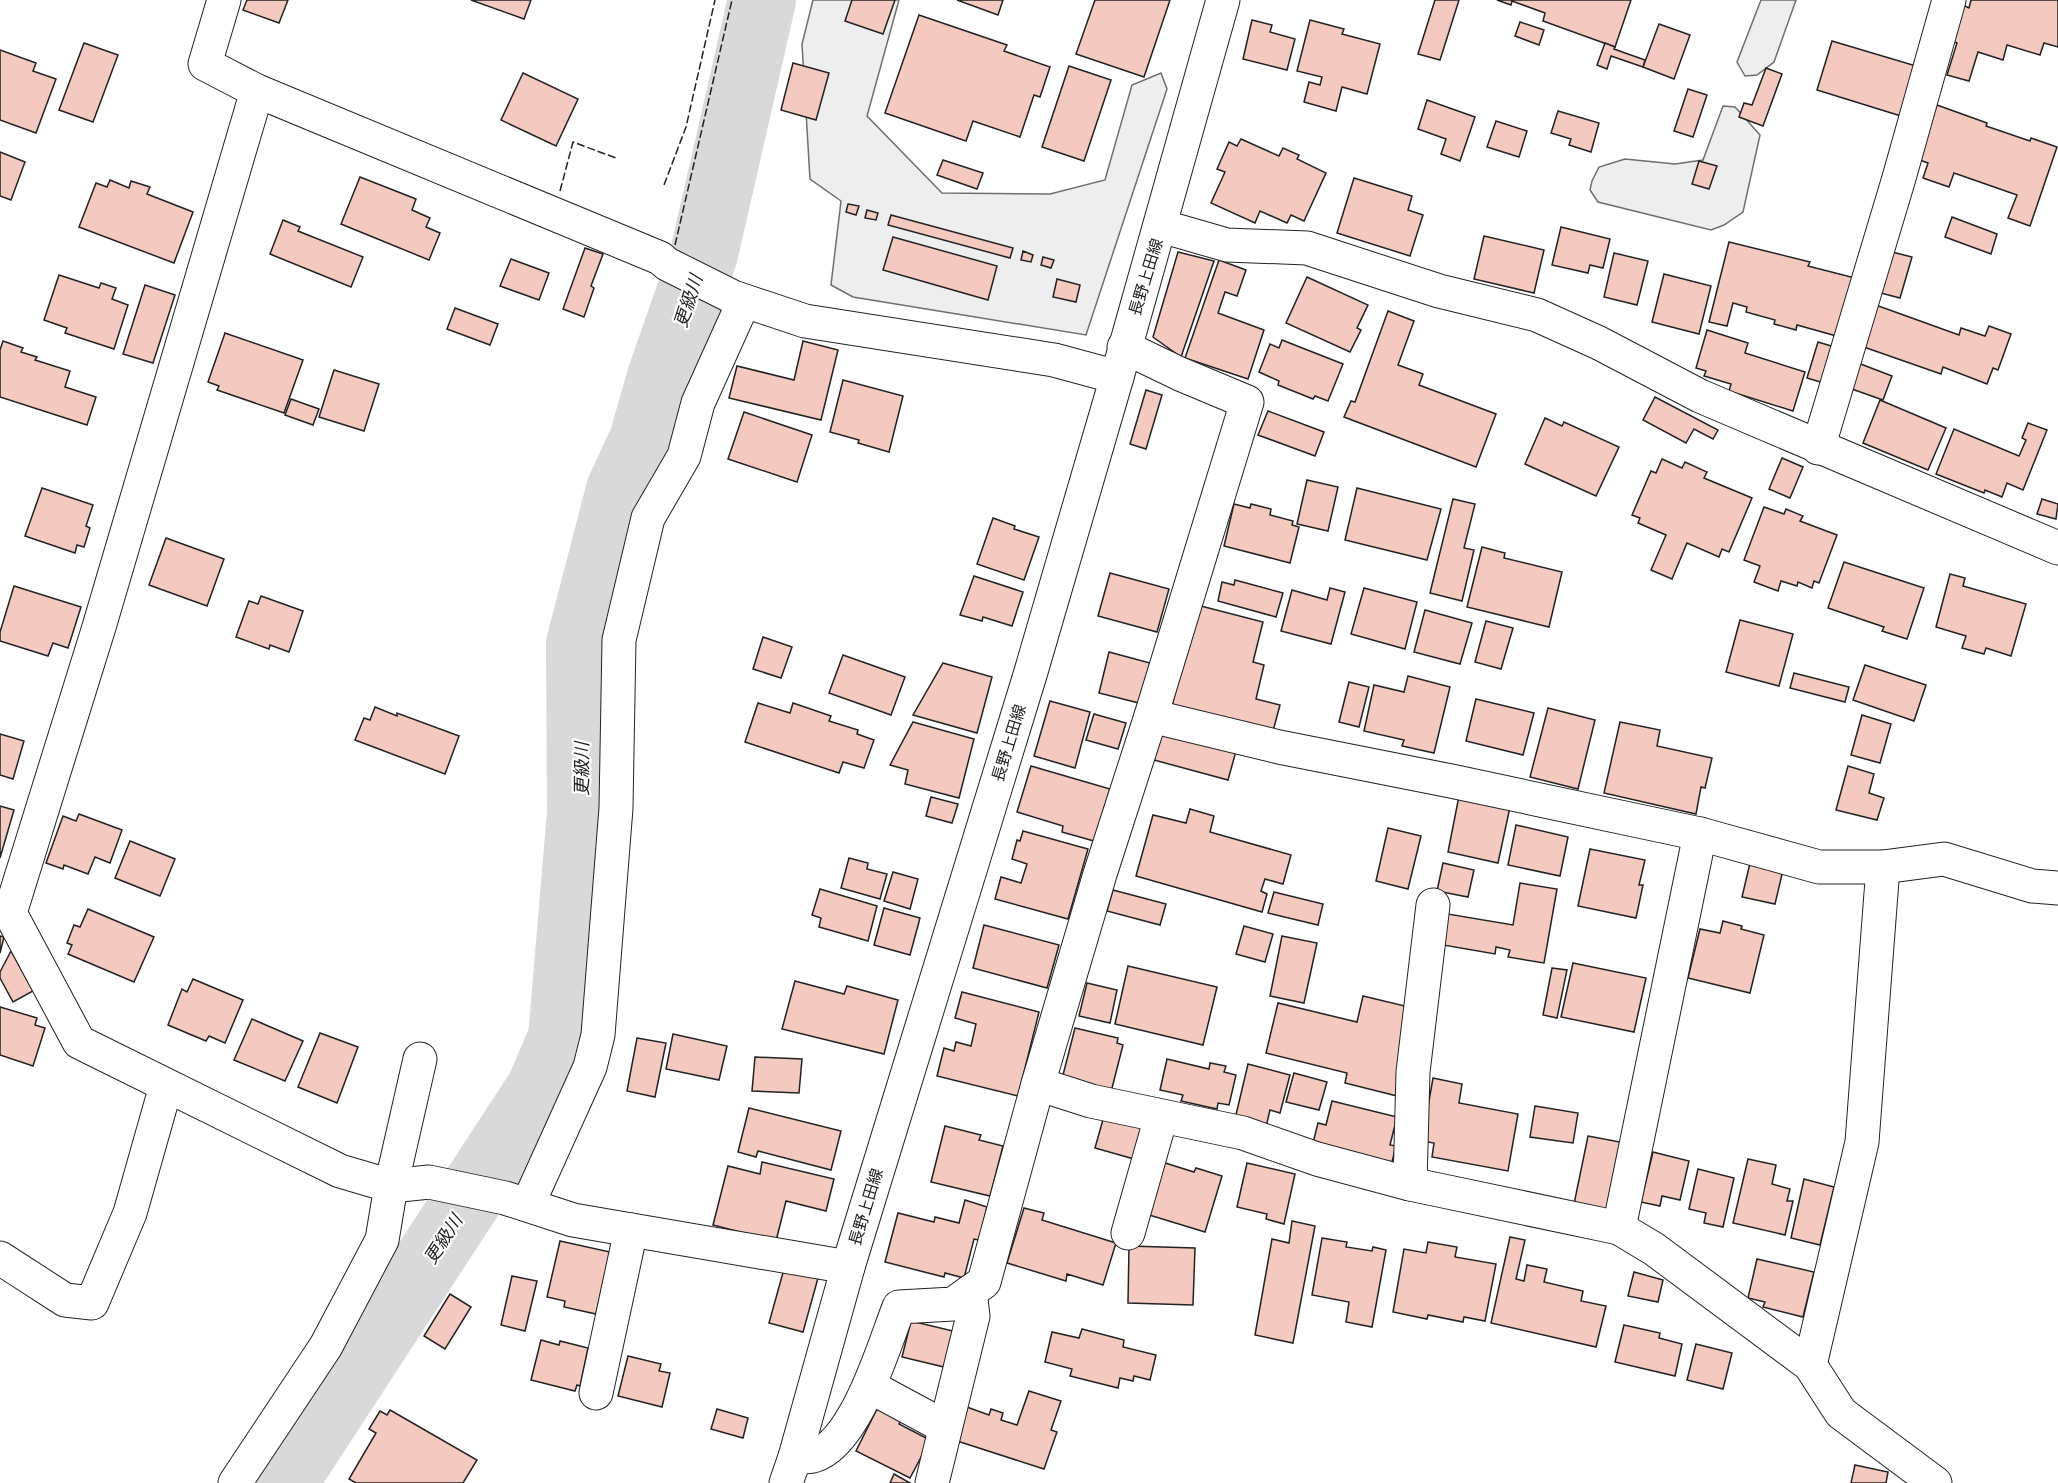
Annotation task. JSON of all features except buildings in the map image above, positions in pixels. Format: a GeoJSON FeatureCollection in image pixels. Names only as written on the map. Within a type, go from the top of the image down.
{"type":"FeatureCollection","features":[{"type":"Feature","properties":{"kind":"street"},"geometry":{"type":"LineString","coordinates":[[224,0],[205,64],[258,91],[660,258],[667,264],[739,299],[805,321],[1054,360],[1121,362],[1180,374],[1247,402],[1100,874],[1038,1084],[984,1282],[953,1304],[899,1307],[863,1400],[837,1441],[790,1470]]}},
{"type":"Feature","properties":{"kind":"street","name":"長野上田線"},"geometry":{"type":"LineString","coordinates":[[790,1470],[848,1267],[1030,675],[1161,226],[1223,0]]}},
{"type":"Feature","properties":{"kind":"street"},"geometry":{"type":"LineString","coordinates":[[1818,448],[1896,189],[1949,0]]}},
{"type":"Feature","properties":{"kind":"street"},"geometry":{"type":"LineString","coordinates":[[258,91],[102,615],[10,913],[79,1042],[340,1171],[391,1186],[429,1182],[517,1201],[573,1220],[848,1267]]}},
{"type":"Feature","properties":{"kind":"street"},"geometry":{"type":"LineString","coordinates":[[1161,226],[1227,245],[1307,248],[1439,291],[1537,315],[1599,343],[1700,396],[2058,548]]}},
{"type":"Feature","properties":{"kind":"street"},"geometry":{"type":"LineString","coordinates":[[517,1201],[590,1067],[598,1035],[616,808],[619,640],[648,518],[684,456],[698,403],[739,299]]}},
{"type":"Feature","properties":{"kind":"street"},"geometry":{"type":"LineString","coordinates":[[1151,716],[1280,747],[1700,834],[1819,867],[1883,867],[1944,859],[2032,886],[2058,888]]}},
{"type":"Feature","properties":{"kind":"street"},"geometry":{"type":"LineString","coordinates":[[1619,1228],[1700,834]]}},
{"type":"Feature","properties":{"kind":"street"},"geometry":{"type":"LineString","coordinates":[[1810,1365],[1862,1142],[1883,867]]}},
{"type":"Feature","properties":{"kind":"street"},"geometry":{"type":"LineString","coordinates":[[1410,1184],[1413,1072],[1433,905]]}},
{"type":"Feature","properties":{"kind":"street"},"geometry":{"type":"LineString","coordinates":[[236,1483],[326,1346],[382,1240],[391,1186],[420,1059]]}},
{"type":"Feature","properties":{"kind":"street"},"geometry":{"type":"LineString","coordinates":[[1038,1084],[1091,1101],[1243,1133],[1317,1159],[1410,1184],[1619,1228],[1654,1249],[1810,1365],[1841,1413],[1935,1483]]}},
{"type":"Feature","properties":{"kind":"street"},"geometry":{"type":"LineString","coordinates":[[0,1258],[65,1299],[92,1303],[130,1213],[166,1086]]}},
{"type":"Feature","properties":{"kind":"street"},"geometry":{"type":"LineString","coordinates":[[1128,1233],[1161,1117]]}},
{"type":"Feature","properties":{"kind":"street"},"geometry":{"type":"LineString","coordinates":[[596,1393],[631,1230]]}},
{"type":"Feature","properties":{"kind":"street"},"geometry":{"type":"LineString","coordinates":[[932,1483],[973,1316],[970,1292]]}},
{"type":"Feature","properties":{"kind":"street"},"geometry":{"type":"LineString","coordinates":[[869,1386],[945,1427]]}},
{"type":"Feature","properties":{"kind":"shaded area"},"geometry":{"type":"Polygon","coordinates":[[[813,0],[899,0],[867,116],[942,193],[1050,194],[1105,180],[1132,85],[1161,73],[1167,89],[1086,335],[853,297],[831,285],[841,201],[810,179],[802,44],[813,0]]]}},
{"type":"Feature","properties":{"kind":"shaded area"},"geometry":{"type":"Polygon","coordinates":[[[1761,0],[1796,0],[1774,62],[1757,75],[1745,76],[1737,62],[1761,0]]]}},
{"type":"Feature","properties":{"kind":"shaded area"},"geometry":{"type":"Polygon","coordinates":[[[1723,106],[1735,107],[1760,135],[1743,212],[1724,225],[1711,230],[1598,202],[1590,190],[1599,167],[1625,159],[1675,164],[1703,160],[1723,106]]]}},
{"type":"Feature","properties":{"kind":"waterway","name":"更級川"},"geometry":{"type":"LineString","coordinates":[[283,1483],[540,1089],[562,1038],[581,813],[580,644],[620,490],[643,440],[662,374],[704,254],[762,0]]}},
{"type":"Feature","properties":{"kind":"fence"},"geometry":{"type":"LineString","coordinates":[[664,185],[686,127],[715,0]]}},
{"type":"Feature","properties":{"kind":"fence"},"geometry":{"type":"LineString","coordinates":[[675,245],[732,0]]}},
{"type":"Feature","properties":{"kind":"fence"},"geometry":{"type":"LineString","coordinates":[[560,191],[573,142],[616,158]]}}]}
